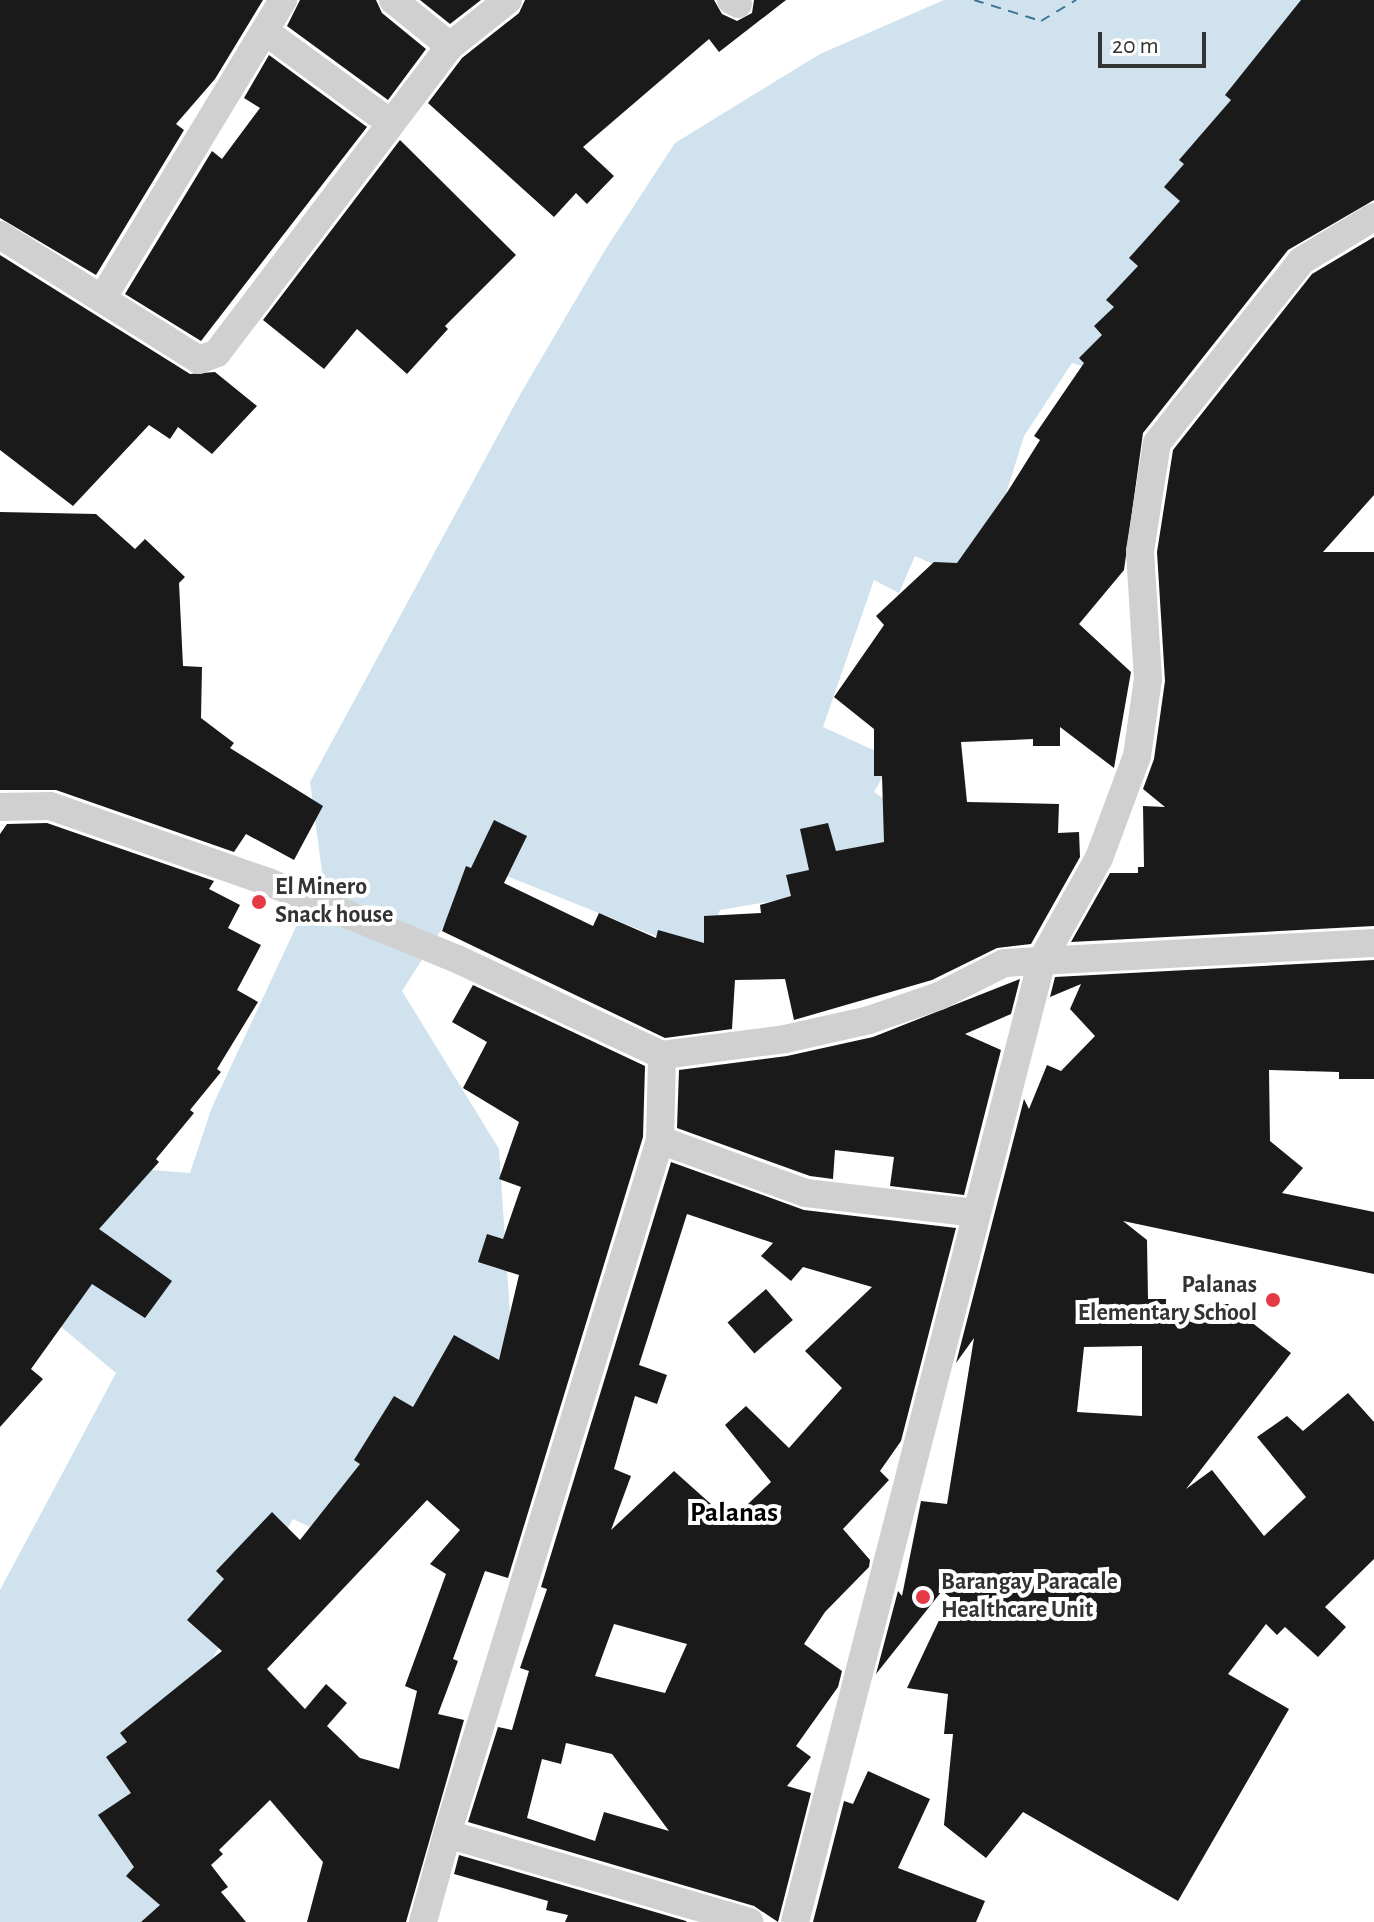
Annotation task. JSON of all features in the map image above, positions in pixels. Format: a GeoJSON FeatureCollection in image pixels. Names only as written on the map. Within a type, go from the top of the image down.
{"type":"FeatureCollection","features":[{"type":"Feature","properties":{"kind":"street"},"geometry":{"type":"LineString","coordinates":[[102,299],[283,0]]}},
{"type":"Feature","properties":{"kind":"street"},"geometry":{"type":"LineString","coordinates":[[393,0],[450,46]]}},
{"type":"Feature","properties":{"kind":"street"},"geometry":{"type":"LineString","coordinates":[[0,235],[199,360],[217,353],[389,122],[450,46],[508,0]]}},
{"type":"Feature","properties":{"kind":"street"},"geometry":{"type":"LineString","coordinates":[[266,32],[389,122]]}},
{"type":"Feature","properties":{"kind":"street"},"geometry":{"type":"LineString","coordinates":[[795,1922],[1042,960],[1099,858],[1137,756],[1148,679],[1140,551],[1157,443],[1301,261],[1374,217]]}},
{"type":"Feature","properties":{"kind":"street"},"geometry":{"type":"LineString","coordinates":[[0,807],[50,806],[268,882],[457,959],[662,1055],[785,1039],[869,1020],[939,996],[1004,963],[1374,943]]}},
{"type":"Feature","properties":{"kind":"street"},"geometry":{"type":"LineString","coordinates":[[423,1922],[447,1834],[660,1140],[662,1055]]}},
{"type":"Feature","properties":{"kind":"street"},"geometry":{"type":"LineString","coordinates":[[660,1140],[806,1193],[975,1213]]}},
{"type":"Feature","properties":{"kind":"street"},"geometry":{"type":"LineString","coordinates":[[447,1834],[749,1922]]}},
{"type":"Feature","properties":{"kind":"water"},"geometry":{"type":"Polygon","coordinates":[[[944,0],[1315,0],[1096,370],[1072,363],[1024,436],[978,584],[915,556],[899,593],[874,580],[823,727],[893,759],[874,792],[981,866],[720,910],[703,955],[482,866],[402,991],[499,1149],[513,1359],[375,1557],[293,1519],[184,1708],[172,1922],[0,1922],[0,1590],[116,1373],[41,1310],[126,1168],[190,1173],[212,1107],[322,871],[310,782],[521,393],[605,250],[675,143],[820,54],[944,0]]]}},
{"type":"Feature","properties":{"kind":"building"},"geometry":{"type":"Polygon","coordinates":[[[0,0],[263,0],[215,79],[176,124],[184,130],[96,275],[0,218],[0,0]]]}},
{"type":"Feature","properties":{"kind":"building"},"geometry":{"type":"Polygon","coordinates":[[[300,0],[376,0],[382,13],[426,49],[388,100],[287,26],[300,0]]]}},
{"type":"Feature","properties":{"kind":"building"},"geometry":{"type":"Polygon","coordinates":[[[420,0],[481,0],[450,24],[420,0]]]}},
{"type":"Feature","properties":{"kind":"building"},"geometry":{"type":"Polygon","coordinates":[[[525,0],[714,0],[722,14],[737,21],[752,13],[754,0],[786,0],[719,52],[709,39],[583,147],[614,176],[587,204],[576,193],[554,217],[428,103],[462,58],[519,13],[525,0]]]}},
{"type":"Feature","properties":{"kind":"building"},"geometry":{"type":"Polygon","coordinates":[[[1301,0],[1374,0],[1374,200],[1288,250],[1143,433],[1124,570],[1079,624],[1131,672],[1114,768],[1060,727],[1060,746],[1033,746],[1033,739],[961,742],[967,802],[1059,804],[1058,833],[1079,832],[1080,857],[1031,944],[997,948],[932,980],[794,1020],[785,979],[735,980],[732,1029],[665,1038],[442,931],[466,866],[471,868],[494,820],[527,836],[504,883],[593,926],[599,913],[656,938],[658,930],[704,943],[704,916],[761,913],[760,905],[791,896],[786,875],[809,870],[800,829],[828,823],[836,851],[884,842],[882,776],[874,776],[874,729],[834,697],[884,625],[876,616],[934,562],[957,563],[1008,491],[1040,440],[1034,436],[1084,363],[1079,358],[1102,335],[1094,326],[1114,307],[1106,300],[1138,266],[1129,258],[1180,201],[1164,187],[1184,164],[1179,160],[1231,100],[1225,95],[1301,0]]]}},
{"type":"Feature","properties":{"kind":"building"},"geometry":{"type":"Polygon","coordinates":[[[269,55],[367,127],[201,341],[125,294],[212,151],[222,159],[260,108],[244,98],[269,55]]]}},
{"type":"Feature","properties":{"kind":"building"},"geometry":{"type":"Polygon","coordinates":[[[400,140],[516,255],[445,326],[448,329],[407,374],[357,329],[324,369],[263,320],[400,140]]]}},
{"type":"Feature","properties":{"kind":"building"},"geometry":{"type":"Polygon","coordinates":[[[1374,237],[1374,495],[1323,552],[1374,552],[1374,926],[1071,942],[1110,873],[1138,873],[1138,867],[1144,867],[1143,806],[1165,807],[1143,789],[1154,759],[1165,681],[1157,552],[1173,450],[1312,274],[1374,237]]]}},
{"type":"Feature","properties":{"kind":"building"},"geometry":{"type":"Polygon","coordinates":[[[0,255],[190,374],[215,372],[257,406],[212,454],[178,427],[170,439],[149,425],[73,506],[0,450],[0,255]]]}},
{"type":"Feature","properties":{"kind":"building"},"geometry":{"type":"Polygon","coordinates":[[[0,512],[96,514],[135,549],[145,539],[185,577],[179,583],[183,666],[202,667],[201,718],[234,743],[230,748],[323,806],[294,860],[246,834],[234,852],[56,790],[0,790],[0,512]]]}},
{"type":"Feature","properties":{"kind":"building"},"geometry":{"type":"Polygon","coordinates":[[[47,823],[214,881],[209,889],[240,905],[228,928],[261,945],[237,990],[258,1002],[217,1069],[221,1072],[190,1110],[194,1113],[156,1159],[159,1162],[99,1229],[172,1281],[145,1318],[92,1284],[31,1369],[43,1379],[0,1427],[0,834],[7,824],[47,823]]]}},
{"type":"Feature","properties":{"kind":"building"},"geometry":{"type":"Polygon","coordinates":[[[1374,960],[1374,1079],[1339,1079],[1339,1072],[1269,1070],[1270,1141],[1303,1168],[1282,1193],[1374,1212],[1374,1274],[1123,1221],[1147,1240],[1148,1299],[1166,1299],[1166,1305],[1228,1304],[1291,1353],[1186,1489],[1212,1470],[1264,1536],[1306,1497],[1257,1437],[1287,1416],[1303,1431],[1348,1393],[1374,1422],[1374,1559],[1325,1607],[1346,1627],[1318,1657],[1285,1627],[1277,1635],[1266,1624],[1228,1674],[1289,1709],[1178,1901],[1023,1812],[986,1858],[944,1825],[953,1734],[944,1734],[948,1694],[907,1688],[950,1597],[942,1591],[876,1674],[898,1591],[902,1596],[921,1501],[947,1504],[974,1338],[956,1363],[1024,1099],[1029,1109],[1047,1065],[1061,1071],[1095,1036],[1070,1009],[1081,984],[1050,997],[1055,977],[1374,960]],[[1142,1346],[1084,1347],[1077,1412],[1142,1416],[1142,1346]]]}},
{"type":"Feature","properties":{"kind":"building"},"geometry":{"type":"Polygon","coordinates":[[[1020,979],[1011,1014],[965,1034],[1001,1050],[964,1195],[890,1186],[894,1157],[835,1150],[833,1179],[810,1176],[677,1128],[679,1070],[787,1056],[873,1037],[1020,979]]]}},
{"type":"Feature","properties":{"kind":"building"},"geometry":{"type":"Polygon","coordinates":[[[473,985],[645,1066],[643,1137],[508,1578],[485,1571],[453,1659],[458,1661],[438,1714],[464,1720],[406,1922],[307,1922],[323,1862],[270,1800],[219,1850],[223,1854],[211,1865],[228,1887],[221,1892],[246,1922],[141,1922],[160,1905],[126,1876],[134,1867],[98,1815],[131,1793],[106,1757],[127,1742],[120,1733],[222,1651],[187,1620],[224,1579],[216,1571],[272,1512],[300,1540],[360,1464],[354,1460],[394,1396],[413,1407],[454,1335],[499,1360],[519,1275],[478,1262],[487,1234],[503,1239],[521,1187],[499,1179],[519,1122],[463,1088],[487,1042],[452,1022],[473,985]],[[427,1500],[267,1669],[305,1709],[326,1684],[347,1703],[327,1726],[360,1758],[399,1769],[417,1691],[405,1686],[446,1574],[430,1564],[460,1530],[427,1500]]]}},
{"type":"Feature","properties":{"kind":"building"},"geometry":{"type":"Polygon","coordinates":[[[671,1162],[804,1210],[956,1228],[901,1441],[880,1471],[889,1480],[843,1529],[870,1560],[869,1567],[825,1612],[804,1644],[842,1671],[838,1687],[796,1746],[811,1757],[787,1786],[811,1793],[778,1922],[754,1906],[468,1822],[498,1727],[512,1730],[529,1671],[520,1668],[547,1589],[541,1587],[671,1162]],[[687,1214],[639,1365],[667,1375],[657,1404],[635,1396],[614,1469],[631,1476],[611,1530],[674,1471],[730,1521],[771,1482],[725,1425],[746,1406],[789,1448],[842,1388],[805,1351],[872,1287],[803,1267],[791,1281],[761,1256],[773,1243],[687,1214]],[[614,1624],[595,1676],[665,1693],[687,1644],[614,1624]],[[566,1743],[561,1764],[542,1759],[527,1818],[595,1841],[604,1812],[669,1831],[612,1754],[566,1743]]]}},
{"type":"Feature","properties":{"kind":"building"},"geometry":{"type":"Polygon","coordinates":[[[766,1289],[793,1320],[754,1353],[728,1322],[766,1289]]]}},
{"type":"Feature","properties":{"kind":"building"},"geometry":{"type":"Polygon","coordinates":[[[868,1771],[930,1799],[898,1868],[985,1901],[976,1922],[813,1922],[844,1801],[853,1804],[868,1771]]]}},
{"type":"Feature","properties":{"kind":"building"},"geometry":{"type":"Polygon","coordinates":[[[459,1855],[687,1922],[565,1922],[568,1915],[546,1910],[548,1901],[454,1874],[459,1855]]]}},
{"type":"Feature","properties":{"kind":"ferry route"},"geometry":{"type":"LineString","coordinates":[[974,0],[1041,21],[1076,0]]}},
{"type":"Feature","properties":{"kind":"place","name":"El Minero Snack house"},"geometry":{"type":"Point","coordinates":[259,902]}},
{"type":"Feature","properties":{"kind":"place","name":"Palanas Elementary School"},"geometry":{"type":"Point","coordinates":[1273,1300]}},
{"type":"Feature","properties":{"kind":"place","name":"Barangay Paracale Healthcare Unit"},"geometry":{"type":"Point","coordinates":[923,1597]}},
{"type":"Feature","properties":{"kind":"district","name":"Palanas"},"geometry":{"type":"Point","coordinates":[734,1513]}}]}
